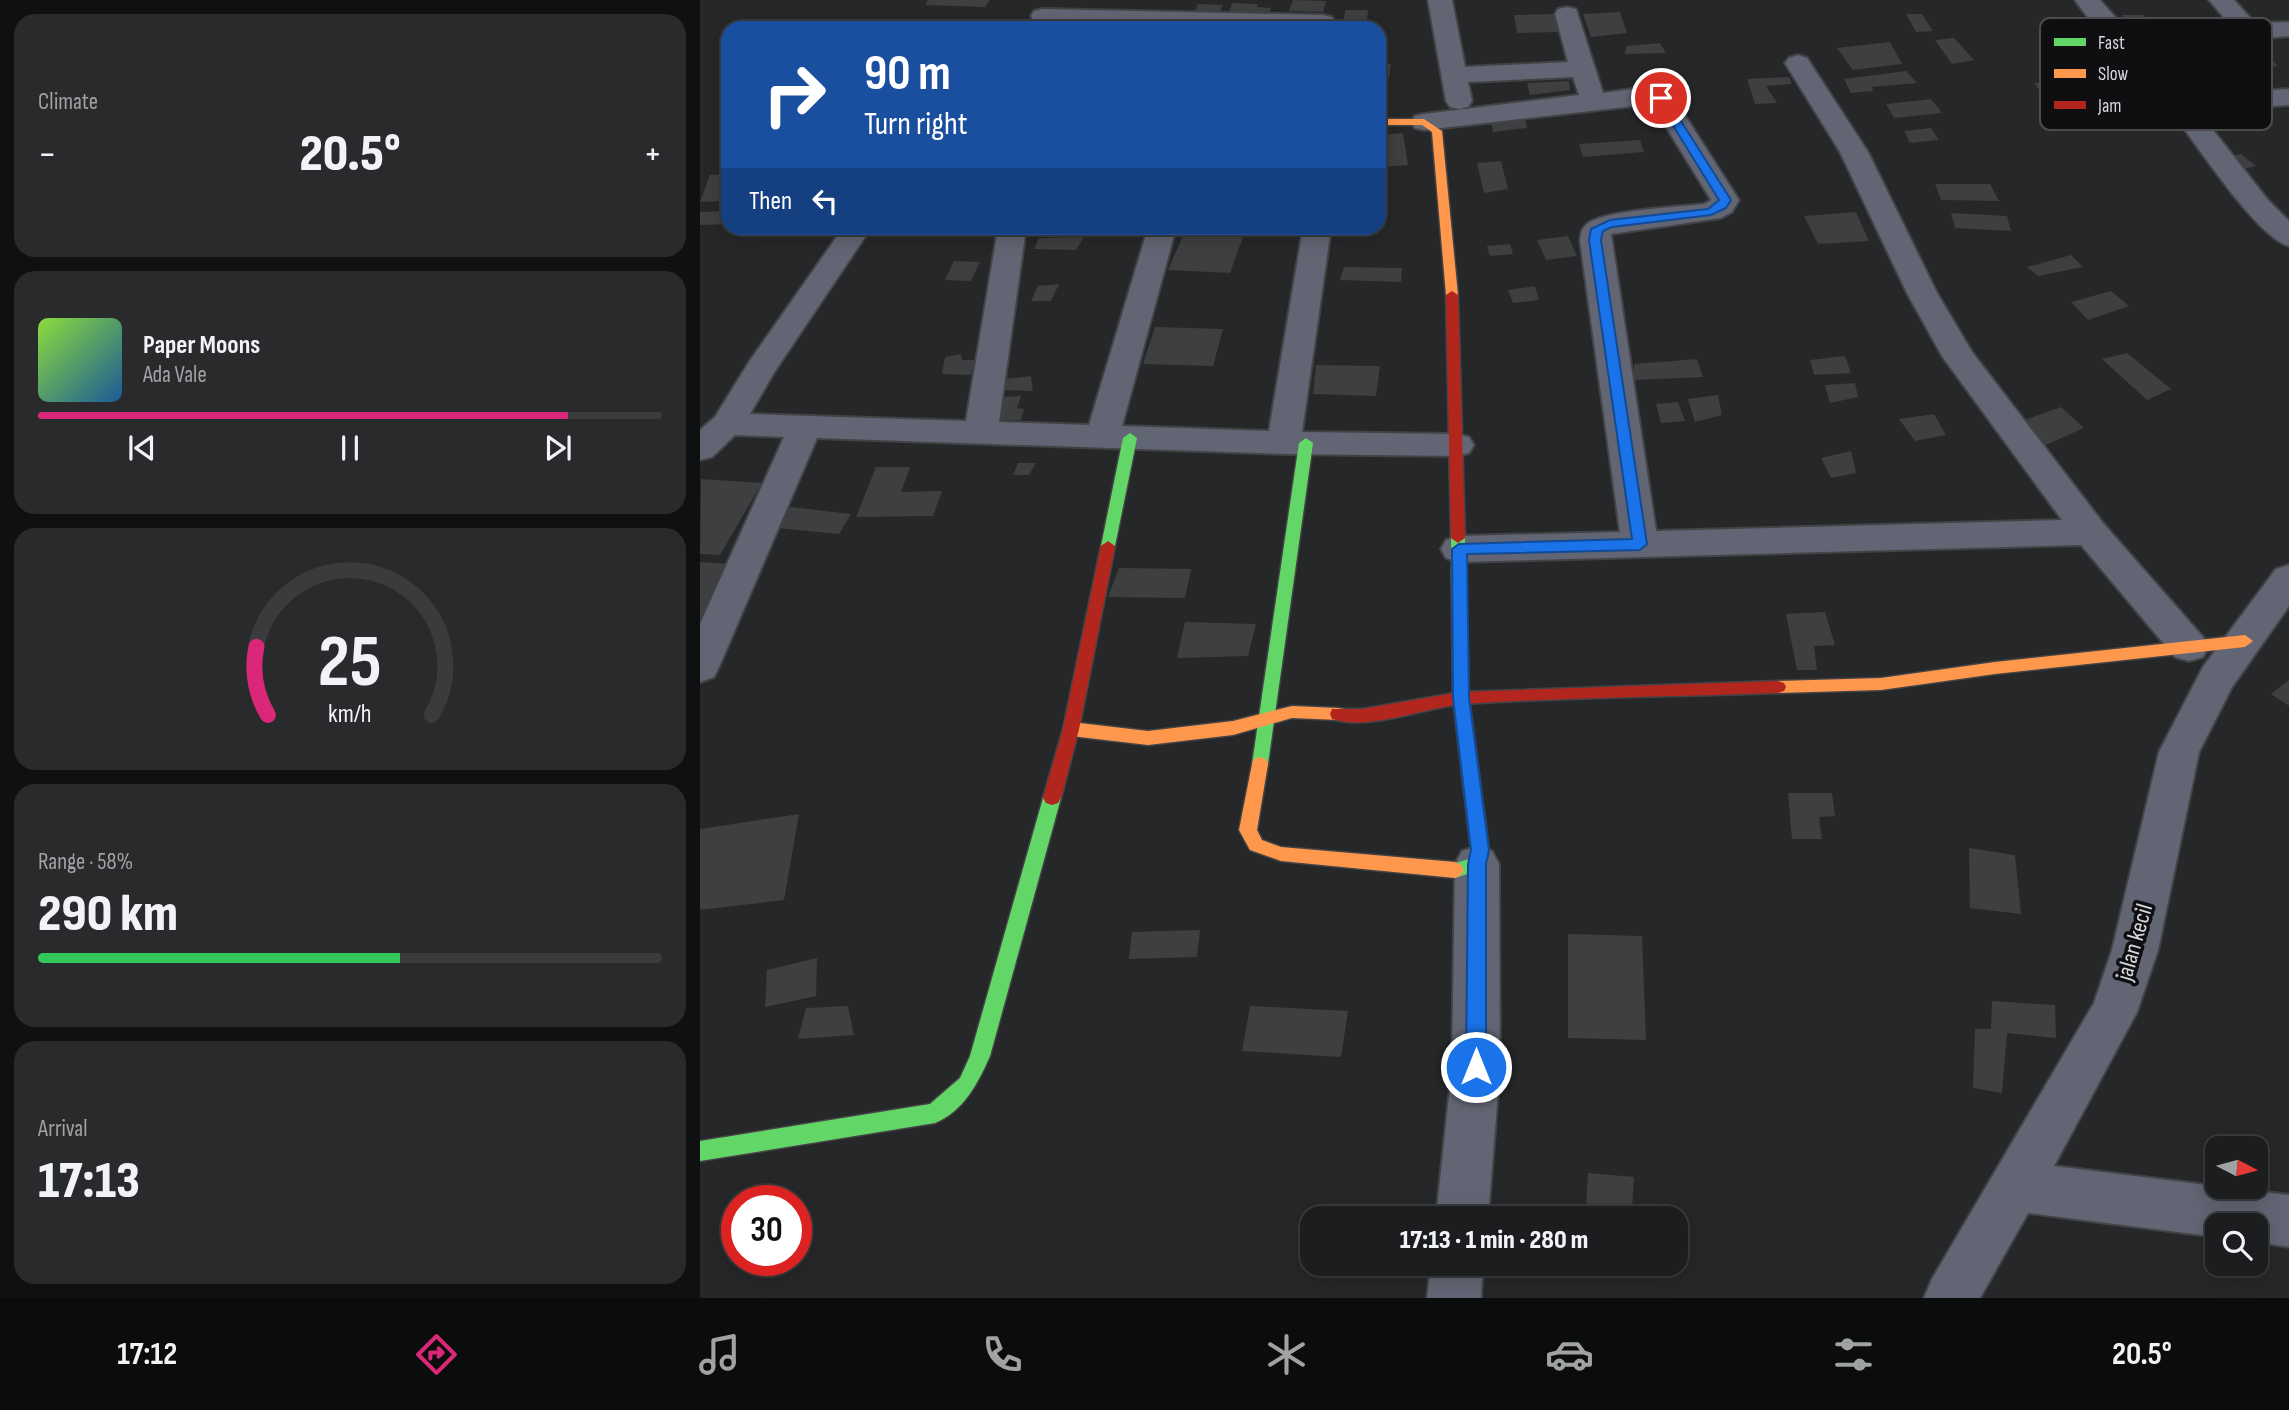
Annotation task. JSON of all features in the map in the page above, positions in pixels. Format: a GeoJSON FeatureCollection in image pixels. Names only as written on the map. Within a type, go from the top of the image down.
{"type":"FeatureCollection","features":[{"type":"Feature","properties":{"kind":"street"},"geometry":{"type":"LineString","coordinates":[[1440,0],[1462,117]]}},
{"type":"Feature","properties":{"kind":"street"},"geometry":{"type":"LineString","coordinates":[[2087,0],[2103,18]]}},
{"type":"Feature","properties":{"kind":"street"},"geometry":{"type":"LineString","coordinates":[[2221,0],[2237,18]]}},
{"type":"Feature","properties":{"kind":"street"},"geometry":{"type":"LineString","coordinates":[[1567,14],[1592,102]]}},
{"type":"Feature","properties":{"kind":"street"},"geometry":{"type":"LineString","coordinates":[[1041,15],[1325,17]]}},
{"type":"Feature","properties":{"kind":"street"},"geometry":{"type":"LineString","coordinates":[[1798,63],[1854,152],[1922,293],[1958,356],[2090,532],[2189,647]]}},
{"type":"Feature","properties":{"kind":"street"},"geometry":{"type":"LineString","coordinates":[[1454,75],[1583,69]]}},
{"type":"Feature","properties":{"kind":"street"},"geometry":{"type":"LineString","coordinates":[[1386,121],[1424,121],[1647,95],[1661,98],[1725,200],[1722,206],[1711,212],[1610,223],[1597,229],[1595,240],[1640,544]]}},
{"type":"Feature","properties":{"kind":"street"},"geometry":{"type":"LineString","coordinates":[[1424,121],[1437,131],[1455,322],[1461,698],[1480,850],[1477,864],[1476,1067],[1462,1206]]}},
{"type":"Feature","properties":{"kind":"street"},"geometry":{"type":"LineString","coordinates":[[2199,130],[2250,197],[2289,237]]}},
{"type":"Feature","properties":{"kind":"street"},"geometry":{"type":"LineString","coordinates":[[700,449],[727,424],[760,369],[852,235]]}},
{"type":"Feature","properties":{"kind":"street"},"geometry":{"type":"LineString","coordinates":[[981,432],[1011,235]]}},
{"type":"Feature","properties":{"kind":"street"},"geometry":{"type":"LineString","coordinates":[[700,1151],[935,1113],[967,1085],[979,1056],[1071,729],[1116,437],[1160,235]]}},
{"type":"Feature","properties":{"kind":"street"},"geometry":{"type":"LineString","coordinates":[[1316,235],[1268,718],[1248,830],[1256,845],[1281,853],[1461,871],[1477,864]]}},
{"type":"Feature","properties":{"kind":"street"},"geometry":{"type":"LineString","coordinates":[[727,424],[1295,443],[1457,445]]}},
{"type":"Feature","properties":{"kind":"street"},"geometry":{"type":"LineString","coordinates":[[700,667],[806,427]]}},
{"type":"Feature","properties":{"kind":"street"},"geometry":{"type":"LineString","coordinates":[[1459,549],[2090,532]]}},
{"type":"Feature","properties":{"kind":"street","name":"jalan kecil"},"geometry":{"type":"LineString","coordinates":[[1951,1298],[2113,1012],[2135,950],[2179,752],[2217,678],[2289,578]]}},
{"type":"Feature","properties":{"kind":"street"},"geometry":{"type":"LineString","coordinates":[[1071,729],[1148,738],[1233,728],[1292,712],[1362,715],[1461,698],[1881,684],[1994,668],[2245,641]]}},
{"type":"Feature","properties":{"kind":"street"},"geometry":{"type":"LineString","coordinates":[[2016,1186],[2289,1221]]}},
{"type":"Feature","properties":{"kind":"street"},"geometry":{"type":"LineString","coordinates":[[1454,1298],[1456,1276]]}},
{"type":"Feature","properties":{"kind":"building"},"geometry":{"type":"Polygon","coordinates":[[[928,0],[990,0],[985,7],[925,5],[928,0]]]}},
{"type":"Feature","properties":{"kind":"building"},"geometry":{"type":"Polygon","coordinates":[[[1293,0],[1326,1],[1323,12],[1289,11],[1293,0]]]}},
{"type":"Feature","properties":{"kind":"building"},"geometry":{"type":"Polygon","coordinates":[[[1232,3],[1258,4],[1257,7],[1271,8],[1268,16],[1228,15],[1232,3]]]}},
{"type":"Feature","properties":{"kind":"building"},"geometry":{"type":"Polygon","coordinates":[[[1198,4],[1223,5],[1218,18],[1192,17],[1198,4]]]}},
{"type":"Feature","properties":{"kind":"building"},"geometry":{"type":"Polygon","coordinates":[[[1345,10],[1368,10],[1367,20],[1344,20],[1345,10]]]}},
{"type":"Feature","properties":{"kind":"building"},"geometry":{"type":"Polygon","coordinates":[[[1620,12],[1627,33],[1591,37],[1583,14],[1620,12]]]}},
{"type":"Feature","properties":{"kind":"building"},"geometry":{"type":"Polygon","coordinates":[[[1558,14],[1562,32],[1517,33],[1514,15],[1558,14]]]}},
{"type":"Feature","properties":{"kind":"building"},"geometry":{"type":"Polygon","coordinates":[[[1906,14],[1922,14],[1933,31],[1916,32],[1906,14]]]}},
{"type":"Feature","properties":{"kind":"building"},"geometry":{"type":"Polygon","coordinates":[[[2122,15],[2143,15],[2146,18],[2123,18],[2122,15]]]}},
{"type":"Feature","properties":{"kind":"building"},"geometry":{"type":"Polygon","coordinates":[[[1954,38],[1974,60],[1952,64],[1935,40],[1954,38]]]}},
{"type":"Feature","properties":{"kind":"building"},"geometry":{"type":"Polygon","coordinates":[[[1890,42],[1902,64],[1853,70],[1837,48],[1890,42]]]}},
{"type":"Feature","properties":{"kind":"building"},"geometry":{"type":"Polygon","coordinates":[[[1660,43],[1666,53],[1625,54],[1626,46],[1660,43]]]}},
{"type":"Feature","properties":{"kind":"building"},"geometry":{"type":"Polygon","coordinates":[[[1386,64],[1391,64],[1389,79],[1386,79],[1386,64]]]}},
{"type":"Feature","properties":{"kind":"building"},"geometry":{"type":"Polygon","coordinates":[[[1906,71],[1917,83],[1872,87],[1873,91],[1851,93],[1844,79],[1906,71]]]}},
{"type":"Feature","properties":{"kind":"building"},"geometry":{"type":"Polygon","coordinates":[[[1789,77],[1792,84],[1766,86],[1777,103],[1755,104],[1747,79],[1789,77]]]}},
{"type":"Feature","properties":{"kind":"building"},"geometry":{"type":"Polygon","coordinates":[[[1569,81],[1570,90],[1530,95],[1527,83],[1569,81]]]}},
{"type":"Feature","properties":{"kind":"building"},"geometry":{"type":"Polygon","coordinates":[[[1931,99],[1942,113],[1894,118],[1886,104],[1931,99]]]}},
{"type":"Feature","properties":{"kind":"building"},"geometry":{"type":"Polygon","coordinates":[[[1524,114],[1527,128],[1493,132],[1491,119],[1524,114]]]}},
{"type":"Feature","properties":{"kind":"building"},"geometry":{"type":"Polygon","coordinates":[[[1931,128],[1939,140],[1910,143],[1904,131],[1931,128]]]}},
{"type":"Feature","properties":{"kind":"building"},"geometry":{"type":"Polygon","coordinates":[[[1403,133],[1408,165],[1386,167],[1386,134],[1403,133]]]}},
{"type":"Feature","properties":{"kind":"building"},"geometry":{"type":"Polygon","coordinates":[[[1640,140],[1644,152],[1583,157],[1579,144],[1640,140]]]}},
{"type":"Feature","properties":{"kind":"building"},"geometry":{"type":"Polygon","coordinates":[[[2241,154],[2256,166],[2240,170],[2224,157],[2241,154]]]}},
{"type":"Feature","properties":{"kind":"building"},"geometry":{"type":"Polygon","coordinates":[[[1501,161],[1508,189],[1484,193],[1477,163],[1501,161]]]}},
{"type":"Feature","properties":{"kind":"building"},"geometry":{"type":"Polygon","coordinates":[[[721,174],[721,201],[700,202],[710,175],[721,174]]]}},
{"type":"Feature","properties":{"kind":"building"},"geometry":{"type":"Polygon","coordinates":[[[1935,184],[1990,184],[1999,201],[1941,200],[1935,184]]]}},
{"type":"Feature","properties":{"kind":"building"},"geometry":{"type":"Polygon","coordinates":[[[721,211],[721,224],[700,225],[700,212],[721,211]]]}},
{"type":"Feature","properties":{"kind":"building"},"geometry":{"type":"Polygon","coordinates":[[[1856,212],[1869,241],[1818,244],[1804,216],[1856,212]]]}},
{"type":"Feature","properties":{"kind":"building"},"geometry":{"type":"Polygon","coordinates":[[[1951,213],[2007,216],[2011,231],[1955,228],[1951,213]]]}},
{"type":"Feature","properties":{"kind":"building"},"geometry":{"type":"Polygon","coordinates":[[[1183,236],[1243,237],[1230,273],[1168,270],[1183,236]]]}},
{"type":"Feature","properties":{"kind":"building"},"geometry":{"type":"Polygon","coordinates":[[[1568,236],[1577,256],[1546,260],[1537,240],[1568,236]]]}},
{"type":"Feature","properties":{"kind":"building"},"geometry":{"type":"Polygon","coordinates":[[[1084,237],[1076,250],[1034,249],[1039,238],[1084,237]]]}},
{"type":"Feature","properties":{"kind":"building"},"geometry":{"type":"Polygon","coordinates":[[[1510,244],[1513,254],[1490,256],[1487,246],[1510,244]]]}},
{"type":"Feature","properties":{"kind":"building"},"geometry":{"type":"Polygon","coordinates":[[[2071,255],[2083,267],[2038,276],[2027,267],[2071,255]]]}},
{"type":"Feature","properties":{"kind":"building"},"geometry":{"type":"Polygon","coordinates":[[[954,261],[980,262],[971,281],[945,280],[954,261]]]}},
{"type":"Feature","properties":{"kind":"building"},"geometry":{"type":"Polygon","coordinates":[[[1344,267],[1402,268],[1401,282],[1340,280],[1344,267]]]}},
{"type":"Feature","properties":{"kind":"building"},"geometry":{"type":"Polygon","coordinates":[[[1059,284],[1051,301],[1031,301],[1038,286],[1059,284]]]}},
{"type":"Feature","properties":{"kind":"building"},"geometry":{"type":"Polygon","coordinates":[[[1535,286],[1539,300],[1513,303],[1508,290],[1535,286]]]}},
{"type":"Feature","properties":{"kind":"building"},"geometry":{"type":"Polygon","coordinates":[[[2111,291],[2129,306],[2088,320],[2071,302],[2111,291]]]}},
{"type":"Feature","properties":{"kind":"building"},"geometry":{"type":"Polygon","coordinates":[[[1155,327],[1223,329],[1213,366],[1143,364],[1155,327]]]}},
{"type":"Feature","properties":{"kind":"building"},"geometry":{"type":"Polygon","coordinates":[[[2127,353],[2171,389],[2147,400],[2102,359],[2127,353]]]}},
{"type":"Feature","properties":{"kind":"building"},"geometry":{"type":"Polygon","coordinates":[[[961,354],[962,360],[975,360],[971,375],[942,374],[945,357],[961,354]]]}},
{"type":"Feature","properties":{"kind":"building"},"geometry":{"type":"Polygon","coordinates":[[[1845,356],[1851,373],[1814,375],[1810,360],[1845,356]]]}},
{"type":"Feature","properties":{"kind":"building"},"geometry":{"type":"Polygon","coordinates":[[[1697,359],[1703,377],[1634,380],[1634,364],[1697,359]]]}},
{"type":"Feature","properties":{"kind":"building"},"geometry":{"type":"Polygon","coordinates":[[[1316,365],[1380,366],[1376,396],[1313,394],[1316,365]]]}},
{"type":"Feature","properties":{"kind":"building"},"geometry":{"type":"Polygon","coordinates":[[[1031,376],[1033,391],[1002,390],[1004,379],[1031,376]]]}},
{"type":"Feature","properties":{"kind":"building"},"geometry":{"type":"Polygon","coordinates":[[[1855,383],[1858,397],[1830,403],[1825,385],[1855,383]]]}},
{"type":"Feature","properties":{"kind":"building"},"geometry":{"type":"Polygon","coordinates":[[[1718,395],[1722,415],[1695,422],[1688,399],[1718,395]]]}},
{"type":"Feature","properties":{"kind":"building"},"geometry":{"type":"Polygon","coordinates":[[[1021,396],[1017,408],[1024,409],[1021,420],[998,420],[1002,397],[1021,396]]]}},
{"type":"Feature","properties":{"kind":"building"},"geometry":{"type":"Polygon","coordinates":[[[1678,402],[1685,421],[1661,423],[1656,404],[1678,402]]]}},
{"type":"Feature","properties":{"kind":"building"},"geometry":{"type":"Polygon","coordinates":[[[2061,407],[2084,428],[2039,448],[2019,422],[2061,407]]]}},
{"type":"Feature","properties":{"kind":"building"},"geometry":{"type":"Polygon","coordinates":[[[1934,414],[1946,435],[1915,441],[1899,419],[1934,414]]]}},
{"type":"Feature","properties":{"kind":"building"},"geometry":{"type":"Polygon","coordinates":[[[1851,451],[1856,473],[1831,478],[1821,458],[1851,451]]]}},
{"type":"Feature","properties":{"kind":"building"},"geometry":{"type":"Polygon","coordinates":[[[1018,463],[1036,463],[1029,475],[1013,475],[1018,463]]]}},
{"type":"Feature","properties":{"kind":"building"},"geometry":{"type":"Polygon","coordinates":[[[876,467],[910,467],[901,492],[942,491],[933,516],[856,517],[876,467]]]}},
{"type":"Feature","properties":{"kind":"building"},"geometry":{"type":"Polygon","coordinates":[[[701,479],[762,483],[720,555],[700,554],[701,479]]]}},
{"type":"Feature","properties":{"kind":"building"},"geometry":{"type":"Polygon","coordinates":[[[790,507],[851,514],[839,534],[777,528],[790,507]]]}},
{"type":"Feature","properties":{"kind":"building"},"geometry":{"type":"Polygon","coordinates":[[[700,562],[733,564],[700,621],[700,562]]]}},
{"type":"Feature","properties":{"kind":"building"},"geometry":{"type":"Polygon","coordinates":[[[1119,568],[1191,569],[1185,598],[1108,597],[1119,568]]]}},
{"type":"Feature","properties":{"kind":"building"},"geometry":{"type":"Polygon","coordinates":[[[1825,612],[1835,645],[1814,646],[1817,670],[1797,670],[1786,614],[1825,612]]]}},
{"type":"Feature","properties":{"kind":"building"},"geometry":{"type":"Polygon","coordinates":[[[1185,622],[1256,624],[1248,656],[1177,658],[1185,622]]]}},
{"type":"Feature","properties":{"kind":"building"},"geometry":{"type":"Polygon","coordinates":[[[2289,680],[2289,706],[2271,694],[2289,680]]]}},
{"type":"Feature","properties":{"kind":"building"},"geometry":{"type":"Polygon","coordinates":[[[1788,793],[1832,793],[1835,816],[1819,817],[1822,839],[1792,839],[1788,793]]]}},
{"type":"Feature","properties":{"kind":"building"},"geometry":{"type":"Polygon","coordinates":[[[799,814],[784,900],[700,910],[700,829],[799,814]]]}},
{"type":"Feature","properties":{"kind":"building"},"geometry":{"type":"Polygon","coordinates":[[[1969,848],[2015,855],[2021,914],[1970,908],[1969,848]]]}},
{"type":"Feature","properties":{"kind":"building"},"geometry":{"type":"Polygon","coordinates":[[[1200,930],[1197,957],[1129,959],[1132,932],[1200,930]]]}},
{"type":"Feature","properties":{"kind":"building"},"geometry":{"type":"Polygon","coordinates":[[[1568,934],[1642,936],[1646,1040],[1568,1038],[1568,934]]]}},
{"type":"Feature","properties":{"kind":"building"},"geometry":{"type":"Polygon","coordinates":[[[817,958],[816,996],[765,1007],[767,970],[817,958]]]}},
{"type":"Feature","properties":{"kind":"building"},"geometry":{"type":"Polygon","coordinates":[[[1992,1001],[2055,1005],[2056,1038],[2007,1033],[2002,1093],[1973,1088],[1975,1029],[1991,1029],[1992,1001]]]}},
{"type":"Feature","properties":{"kind":"building"},"geometry":{"type":"Polygon","coordinates":[[[848,1006],[854,1035],[798,1039],[806,1008],[848,1006]]]}},
{"type":"Feature","properties":{"kind":"building"},"geometry":{"type":"Polygon","coordinates":[[[1250,1006],[1348,1011],[1341,1057],[1242,1051],[1250,1006]]]}},
{"type":"Feature","properties":{"kind":"building"},"geometry":{"type":"Polygon","coordinates":[[[1588,1173],[1634,1177],[1632,1206],[1586,1205],[1588,1173]]]}},
{"type":"Feature","properties":{"kind":"traffic: fast"},"geometry":{"type":"LineString","coordinates":[[1108,546],[1130,438]]}},
{"type":"Feature","properties":{"kind":"traffic: fast"},"geometry":{"type":"LineString","coordinates":[[1260,764],[1306,443]]}},
{"type":"Feature","properties":{"kind":"traffic: fast"},"geometry":{"type":"LineString","coordinates":[[1455,870],[1477,864],[1480,850],[1461,698],[1458,538]]}},
{"type":"Feature","properties":{"kind":"traffic: fast"},"geometry":{"type":"LineString","coordinates":[[700,1151],[935,1113],[967,1085],[980,1056],[1052,798]]}},
{"type":"Feature","properties":{"kind":"traffic: slow"},"geometry":{"type":"LineString","coordinates":[[1386,122],[1424,122],[1437,131],[1452,295]]}},
{"type":"Feature","properties":{"kind":"traffic: slow"},"geometry":{"type":"LineString","coordinates":[[1778,687],[1881,684],[1995,668],[2245,641]]}},
{"type":"Feature","properties":{"kind":"traffic: slow"},"geometry":{"type":"LineString","coordinates":[[1071,729],[1148,738],[1233,728],[1292,712],[1338,714]]}},
{"type":"Feature","properties":{"kind":"traffic: slow"},"geometry":{"type":"LineString","coordinates":[[1260,764],[1248,830],[1256,845],[1281,854],[1455,870]]}},
{"type":"Feature","properties":{"kind":"traffic: jam"},"geometry":{"type":"LineString","coordinates":[[1452,295],[1458,538]]}},
{"type":"Feature","properties":{"kind":"traffic: jam"},"geometry":{"type":"LineString","coordinates":[[1052,798],[1071,729],[1108,546]]}},
{"type":"Feature","properties":{"kind":"traffic: jam"},"geometry":{"type":"LineString","coordinates":[[1338,714],[1362,715],[1461,698],[1778,687]]}},
{"type":"Feature","properties":{"kind":"route"},"geometry":{"type":"LineString","coordinates":[[1476,1067],[1477,864],[1480,850],[1461,698],[1459,549],[1640,544],[1595,240],[1597,229],[1610,223],[1711,212],[1722,206],[1725,200],[1661,98]]}}]}
